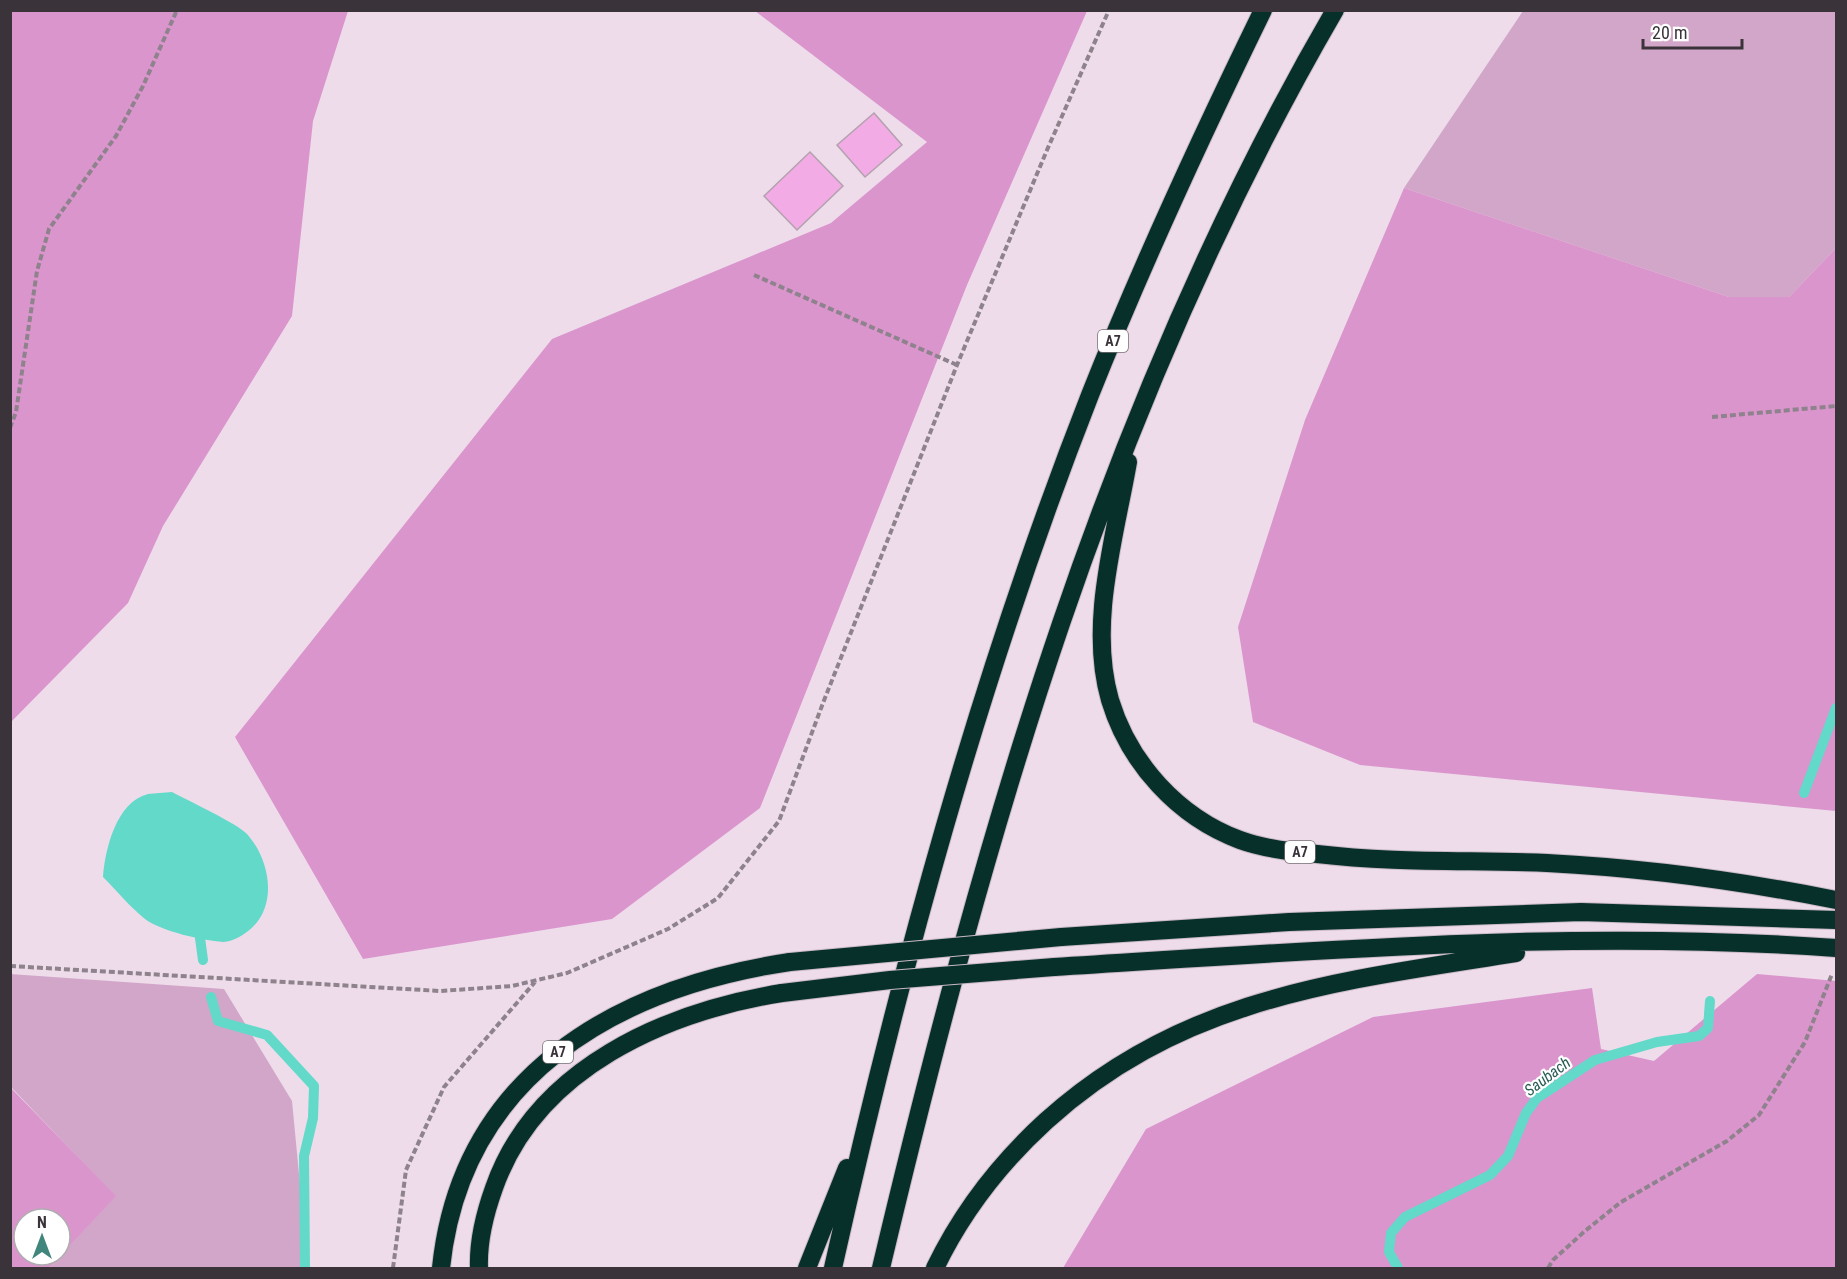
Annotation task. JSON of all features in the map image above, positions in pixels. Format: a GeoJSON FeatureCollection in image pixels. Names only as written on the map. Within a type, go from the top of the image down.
{"type":"FeatureCollection","features":[{"type":"Feature","properties":{"kind":"highway","name":"A7"},"geometry":{"type":"LineString","coordinates":[[833,1269],[867,1116],[923,906],[989,682],[1090,397],[1196,149],[1263,10]]}},
{"type":"Feature","properties":{"kind":"highway","name":"A7"},"geometry":{"type":"LineString","coordinates":[[881,1269],[945,1004],[1006,790],[1084,553],[1176,323],[1239,189],[1335,10]]}},
{"type":"Feature","properties":{"kind":"highway","name":"A7"},"geometry":{"type":"LineString","coordinates":[[1135,423],[1104,607],[1105,676],[1117,719],[1139,762],[1171,797],[1195,817],[1240,840],[1291,852],[1345,858],[1546,863],[1655,871],[1836,900]]}},
{"type":"Feature","properties":{"kind":"highway","name":"A7"},"geometry":{"type":"LineString","coordinates":[[441,1269],[450,1214],[479,1144],[522,1085],[556,1053],[598,1024],[662,994],[722,975],[790,962],[1061,937],[1289,922],[1581,912],[1836,920]]}},
{"type":"Feature","properties":{"kind":"highway","name":"A7"},"geometry":{"type":"LineString","coordinates":[[935,1269],[963,1217],[1008,1158],[1095,1079],[1166,1038],[1244,1007],[1328,984],[1585,942]]}},
{"type":"Feature","properties":{"kind":"highway","name":"A7"},"geometry":{"type":"LineString","coordinates":[[479,1269],[480,1246],[489,1201],[508,1155],[535,1117],[573,1079],[610,1052],[657,1028],[711,1008],[782,993],[890,980],[1054,967],[1389,947],[1585,942],[1836,948]]}},
{"type":"Feature","properties":{"kind":"highway","name":"A7"},"geometry":{"type":"LineString","coordinates":[[807,1269],[867,1116]]}},
{"type":"Feature","properties":{"kind":"path"},"geometry":{"type":"LineString","coordinates":[[10,428],[16,412],[37,272],[49,229],[116,136],[143,86],[177,10]]}},
{"type":"Feature","properties":{"kind":"path"},"geometry":{"type":"LineString","coordinates":[[10,966],[440,991],[512,986],[567,974],[668,929],[718,898],[779,821],[822,703],[957,365],[1042,160],[1109,10]]}},
{"type":"Feature","properties":{"kind":"path"},"geometry":{"type":"LineString","coordinates":[[754,275],[957,365]]}},
{"type":"Feature","properties":{"kind":"path"},"geometry":{"type":"LineString","coordinates":[[1712,417],[1836,406]]}},
{"type":"Feature","properties":{"kind":"path"},"geometry":{"type":"LineString","coordinates":[[1548,1269],[1552,1260],[1621,1202],[1727,1141],[1759,1115],[1805,1042],[1833,971]]}},
{"type":"Feature","properties":{"kind":"path"},"geometry":{"type":"LineString","coordinates":[[393,1269],[406,1170],[444,1087],[535,981]]}},
{"type":"Feature","properties":{"kind":"shaded area"},"geometry":{"type":"Polygon","coordinates":[[[11,10],[348,11],[313,121],[292,316],[163,526],[128,603],[11,722],[11,10]]]}},
{"type":"Feature","properties":{"kind":"shaded area"},"geometry":{"type":"Polygon","coordinates":[[[755,11],[1087,11],[967,285],[760,808],[612,919],[363,959],[235,737],[552,339],[831,223],[927,142],[755,11]]]}},
{"type":"Feature","properties":{"kind":"shaded area"},"geometry":{"type":"Polygon","coordinates":[[[1523,11],[1836,11],[1836,248],[1789,297],[1729,297],[1404,188],[1523,11]]]}},
{"type":"Feature","properties":{"kind":"shaded area"},"geometry":{"type":"Polygon","coordinates":[[[1404,188],[1729,297],[1789,297],[1836,248],[1836,811],[1360,765],[1253,722],[1238,627],[1305,420],[1404,188]]]}},
{"type":"Feature","properties":{"kind":"shaded area"},"geometry":{"type":"Polygon","coordinates":[[[172,792],[242,830],[255,845],[262,858],[268,886],[263,913],[255,925],[234,939],[223,942],[204,939],[183,935],[153,924],[134,909],[103,877],[106,854],[114,828],[128,807],[137,799],[148,794],[172,792]]]}},
{"type":"Feature","properties":{"kind":"shaded area"},"geometry":{"type":"Polygon","coordinates":[[[10,974],[224,989],[292,1101],[308,1268],[49,1268],[72,1267],[72,1243],[115,1196],[11,1087],[10,974]]]}},
{"type":"Feature","properties":{"kind":"shaded area"},"geometry":{"type":"Polygon","coordinates":[[[1757,974],[1836,981],[1836,1268],[1063,1268],[1146,1129],[1373,1017],[1592,988],[1601,1049],[1654,1061],[1757,974]]]}},
{"type":"Feature","properties":{"kind":"shaded area"},"geometry":{"type":"Polygon","coordinates":[[[10,1087],[116,1196],[72,1243],[72,1207],[12,1207],[12,1267],[49,1268],[11,1268],[10,1087]]]}},
{"type":"Feature","properties":{"kind":"building"},"geometry":{"type":"Polygon","coordinates":[[[874,113],[902,145],[865,177],[837,145],[874,113]]]}},
{"type":"Feature","properties":{"kind":"building"},"geometry":{"type":"Polygon","coordinates":[[[810,152],[843,186],[797,230],[764,196],[810,152]]]}},
{"type":"Feature","properties":{"kind":"waterway","name":"Saubach"},"geometry":{"type":"LineString","coordinates":[[1804,793],[1836,708]]}},
{"type":"Feature","properties":{"kind":"waterway"},"geometry":{"type":"LineString","coordinates":[[200,938],[203,960]]}},
{"type":"Feature","properties":{"kind":"waterway"},"geometry":{"type":"LineString","coordinates":[[211,997],[218,1021],[267,1035],[314,1086],[313,1118],[304,1156],[305,1268]]}},
{"type":"Feature","properties":{"kind":"waterway","name":"Saubach"},"geometry":{"type":"LineString","coordinates":[[1398,1268],[1389,1252],[1391,1233],[1405,1217],[1490,1175],[1508,1156],[1526,1113],[1537,1098],[1595,1060],[1657,1042],[1699,1036],[1708,1028],[1710,1001]]}}]}
